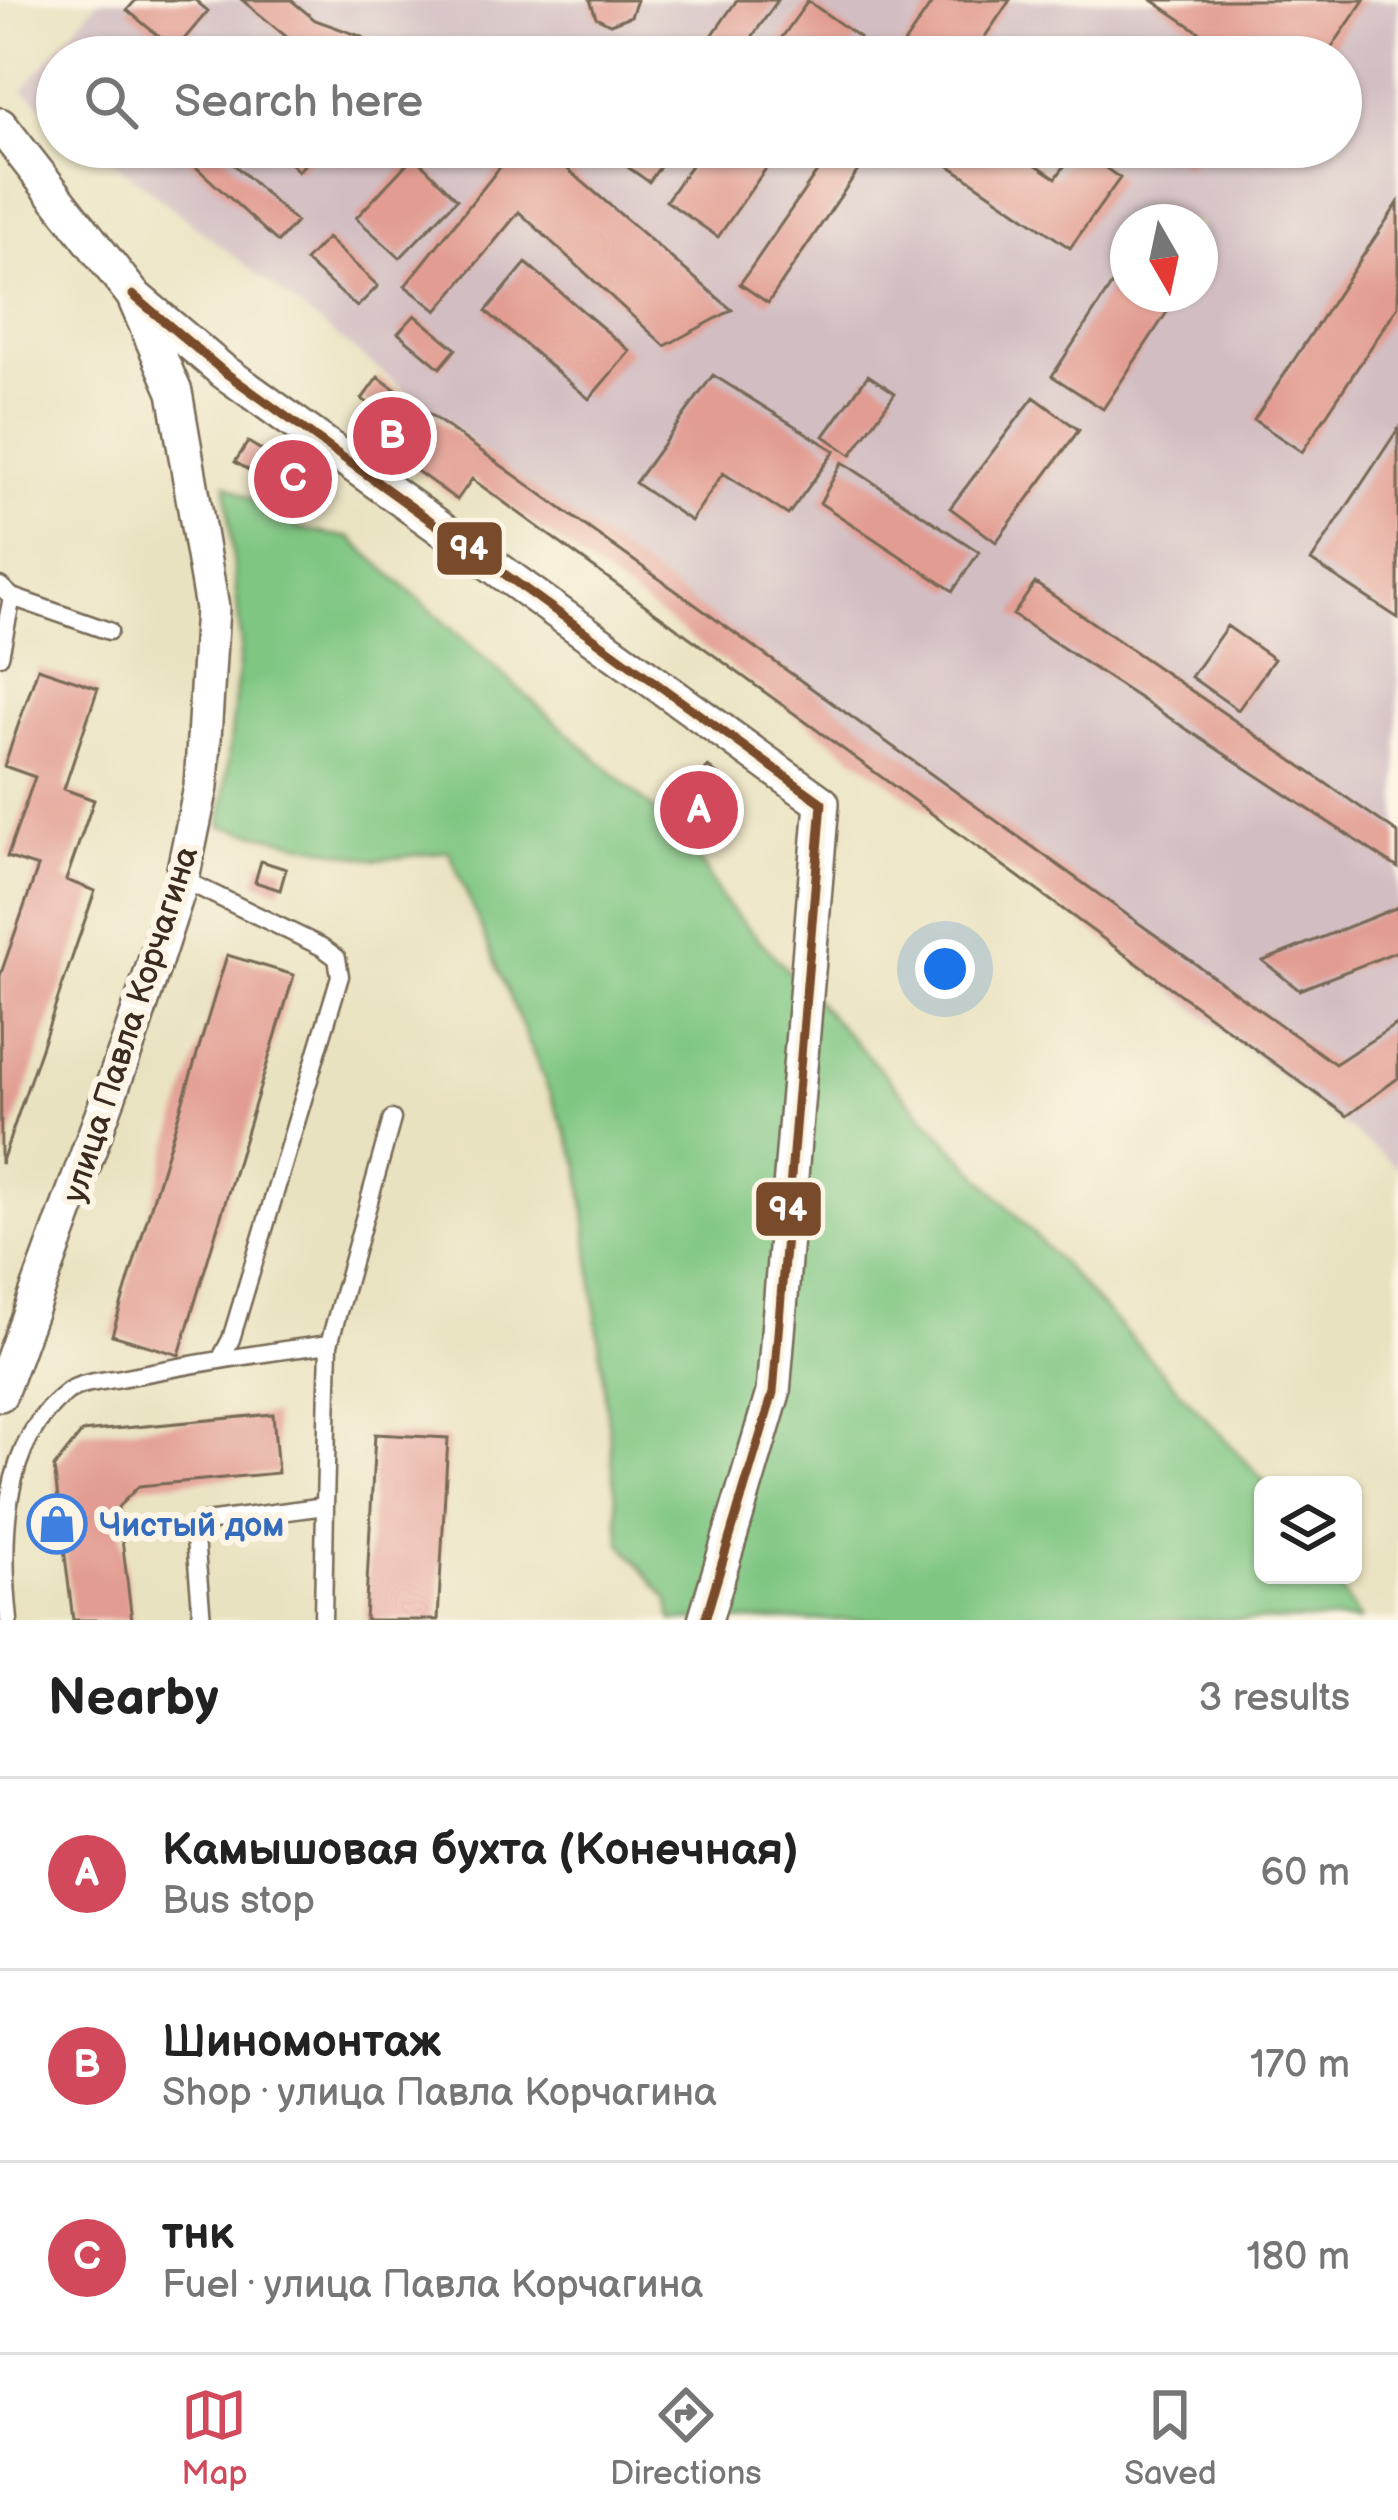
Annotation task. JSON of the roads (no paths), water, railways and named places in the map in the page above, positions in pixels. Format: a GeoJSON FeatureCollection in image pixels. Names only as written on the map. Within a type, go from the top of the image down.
{"type":"FeatureCollection","features":[{"type":"Feature","properties":{"kind":"street","name":"улица Павла Корчагина"},"geometry":{"type":"LineString","coordinates":[[0,125],[134,295],[175,392],[212,608],[201,787],[182,880],[0,1394]]}},
{"type":"Feature","properties":{"kind":"street"},"geometry":{"type":"LineString","coordinates":[[134,295],[223,371],[821,803],[773,1393],[705,1620]]}},
{"type":"Feature","properties":{"kind":"lane"},"geometry":{"type":"LineString","coordinates":[[0,656],[6,591],[109,631]]}},
{"type":"Feature","properties":{"kind":"lane"},"geometry":{"type":"LineString","coordinates":[[182,880],[322,946],[338,958],[340,976],[231,1340],[221,1358]]}},
{"type":"Feature","properties":{"kind":"lane"},"geometry":{"type":"LineString","coordinates":[[323,1620],[329,1343],[392,1119]]}},
{"type":"Feature","properties":{"kind":"lane"},"geometry":{"type":"LineString","coordinates":[[9,1620],[3,1531],[15,1475],[34,1428],[71,1388],[221,1358],[329,1343]]}},
{"type":"Feature","properties":{"kind":"lane"},"geometry":{"type":"LineString","coordinates":[[202,1620],[194,1528],[198,1523],[325,1507]]}},
{"type":"Feature","properties":{"kind":"place","name":"Шиномонтаж"},"geometry":{"type":"Point","coordinates":[392,436]}},
{"type":"Feature","properties":{"kind":"place","name":"тнк"},"geometry":{"type":"Point","coordinates":[293,479]}},
{"type":"Feature","properties":{"kind":"place","name":"Камышовая бухта (Конечная)"},"geometry":{"type":"Point","coordinates":[699,810]}},
{"type":"Feature","properties":{"kind":"place","name":"Чистый дом"},"geometry":{"type":"Point","coordinates":[57,1524]}}]}
